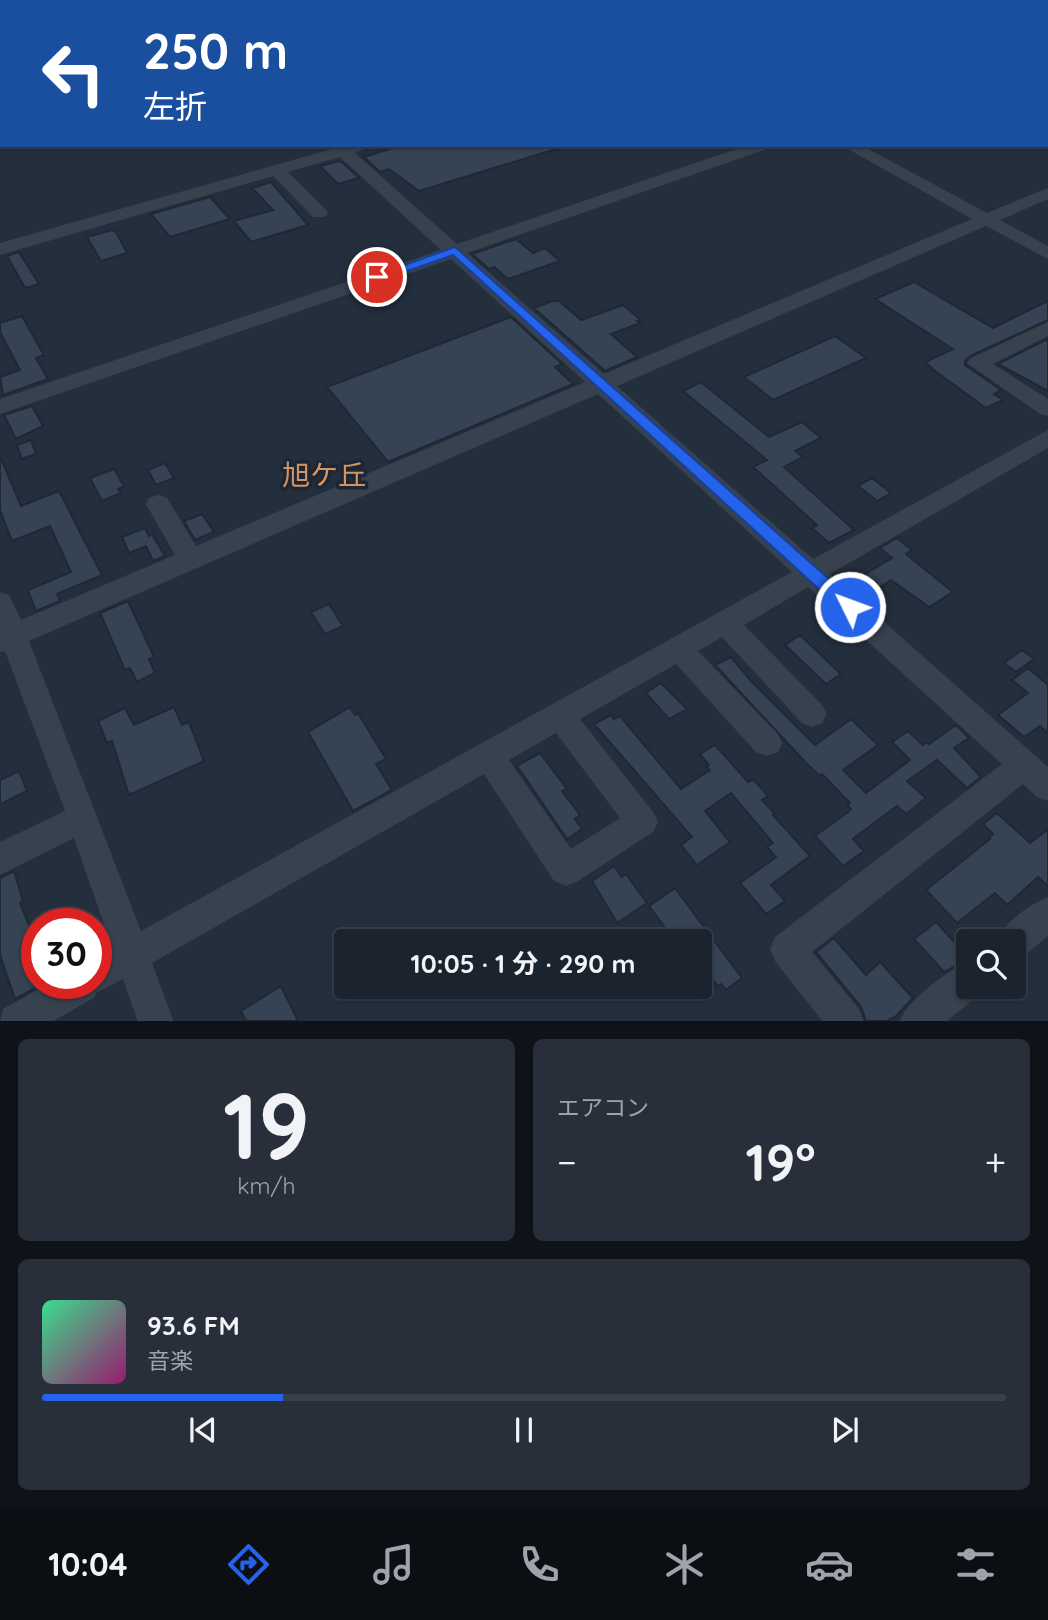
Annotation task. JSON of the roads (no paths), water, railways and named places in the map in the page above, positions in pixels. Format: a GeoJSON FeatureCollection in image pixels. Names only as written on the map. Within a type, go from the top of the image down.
{"type":"FeatureCollection","features":[{"type":"Feature","properties":{"kind":"street"},"geometry":{"type":"LineString","coordinates":[[0,249],[277,171],[348,147],[603,386],[1036,776],[787,948],[846,1021]]}},
{"type":"Feature","properties":{"kind":"street"},"geometry":{"type":"LineString","coordinates":[[0,407],[758,147]]}},
{"type":"Feature","properties":{"kind":"street"},"geometry":{"type":"LineString","coordinates":[[853,147],[1048,253]]}},
{"type":"Feature","properties":{"kind":"street"},"geometry":{"type":"LineString","coordinates":[[277,171],[319,213]]}},
{"type":"Feature","properties":{"kind":"street"},"geometry":{"type":"LineString","coordinates":[[6,638],[603,386],[1048,193]]}},
{"type":"Feature","properties":{"kind":"street"},"geometry":{"type":"LineString","coordinates":[[1048,328],[978,363],[1048,409]]}},
{"type":"Feature","properties":{"kind":"street"},"geometry":{"type":"LineString","coordinates":[[112,966],[679,649],[1048,438]]}},
{"type":"Feature","properties":{"kind":"street"},"geometry":{"type":"LineString","coordinates":[[158,504],[191,560]]}},
{"type":"Feature","properties":{"kind":"street"},"geometry":{"type":"LineString","coordinates":[[0,602],[6,638],[83,818],[156,1021]]}},
{"type":"Feature","properties":{"kind":"street"},"geometry":{"type":"LineString","coordinates":[[724,622],[812,714]]}},
{"type":"Feature","properties":{"kind":"street"},"geometry":{"type":"LineString","coordinates":[[679,649],[767,743]]}},
{"type":"Feature","properties":{"kind":"street"},"geometry":{"type":"LineString","coordinates":[[489,756],[566,870],[642,822],[560,716]]}},
{"type":"Feature","properties":{"kind":"street"},"geometry":{"type":"LineString","coordinates":[[0,859],[83,818]]}},
{"type":"Feature","properties":{"kind":"street"},"geometry":{"type":"LineString","coordinates":[[1026,932],[1048,914]]}},
{"type":"Feature","properties":{"kind":"street"},"geometry":{"type":"LineString","coordinates":[[917,1021],[956,990]]}},
{"type":"Feature","properties":{"kind":"street"},"geometry":{"type":"LineString","coordinates":[[16,1021],[55,999]]}},
{"type":"Feature","properties":{"kind":"district","name":"旭ケ丘"},"geometry":{"type":"Point","coordinates":[324,475]}}]}
